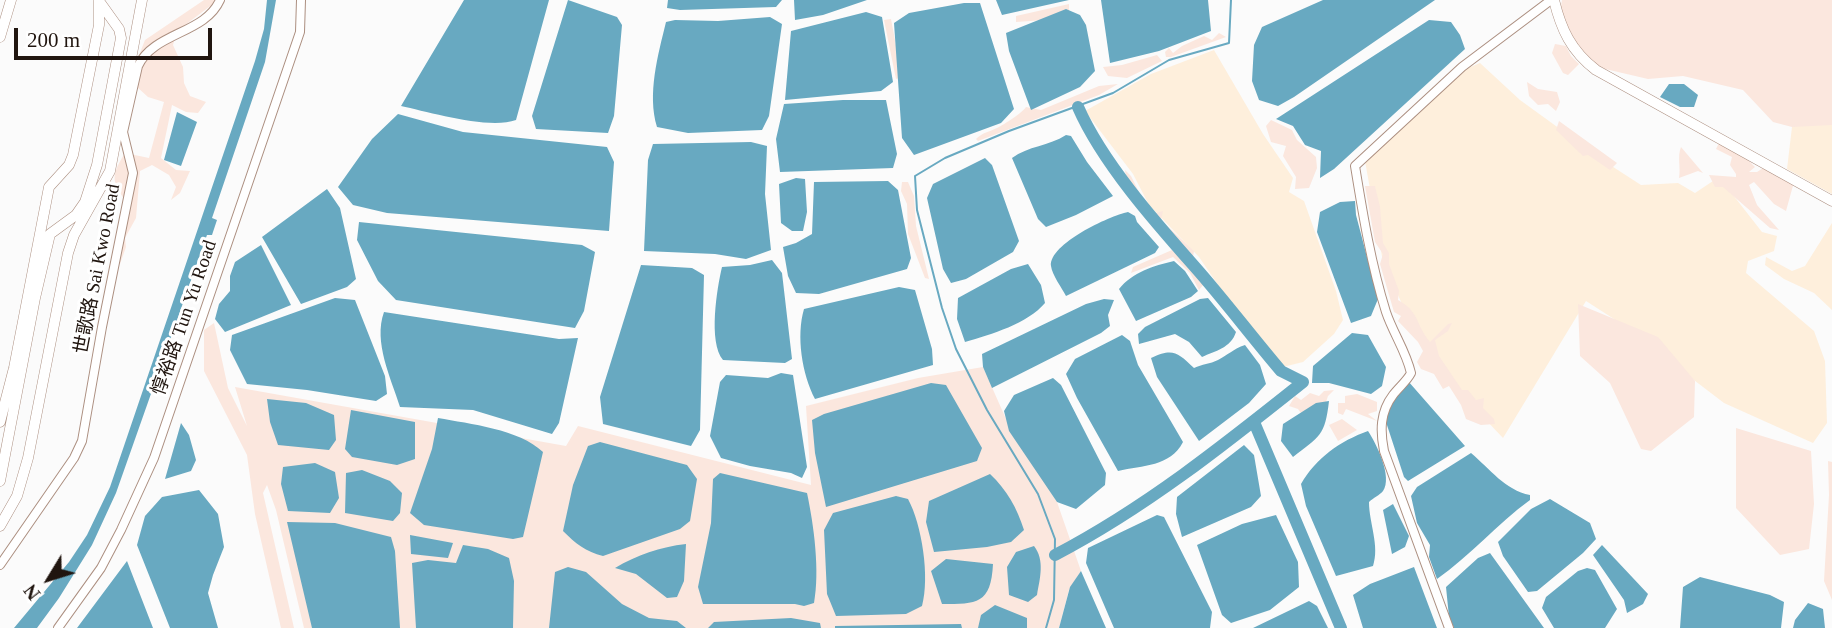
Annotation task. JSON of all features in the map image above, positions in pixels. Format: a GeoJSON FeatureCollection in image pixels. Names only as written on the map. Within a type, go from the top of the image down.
{"type":"FeatureCollection","features":[{"type":"Feature","properties":{"kind":"main road"},"geometry":{"type":"LineString","coordinates":[[0,37],[11,0]]}},
{"type":"Feature","properties":{"kind":"main road"},"geometry":{"type":"LineString","coordinates":[[0,526],[17,496],[28,458],[68,253],[74,235],[110,171],[142,0]]}},
{"type":"Feature","properties":{"kind":"main road"},"geometry":{"type":"LineString","coordinates":[[1552,0],[1568,41],[1580,56],[1596,69],[1832,201]]}},
{"type":"Feature","properties":{"kind":"main road"},"geometry":{"type":"LineString","coordinates":[[0,422],[14,369],[49,187],[69,165],[73,155],[99,25],[99,1]]}},
{"type":"Feature","properties":{"kind":"main road"},"geometry":{"type":"LineString","coordinates":[[0,481],[50,234],[82,210],[101,146],[121,38],[119,29],[99,1]]}},
{"type":"Feature","properties":{"kind":"street","name":"世歌路 Sai Kwo Road"},"geometry":{"type":"LineString","coordinates":[[0,565],[74,458],[82,441],[133,173],[123,132],[138,66],[142,57],[155,46],[213,13],[220,0]]}},
{"type":"Feature","properties":{"kind":"street","name":"惇裕路 Tun Yu Road"},"geometry":{"type":"LineString","coordinates":[[58,628],[101,568],[153,458],[300,33],[301,0]]}},
{"type":"Feature","properties":{"kind":"street"},"geometry":{"type":"LineString","coordinates":[[1449,628],[1384,451],[1381,426],[1385,409],[1411,373],[1385,308],[1364,224],[1355,166],[1462,67],[1552,0]]}},
{"type":"Feature","properties":{"kind":"shaded area"},"geometry":{"type":"Polygon","coordinates":[[[204,0],[215,0],[177,31],[173,45],[183,67],[184,83],[190,96],[206,102],[198,113],[186,112],[172,105],[161,158],[176,170],[190,171],[180,193],[171,200],[176,187],[169,175],[152,165],[140,171],[136,218],[125,238],[126,247],[120,264],[112,265],[126,201],[115,183],[115,172],[125,153],[149,158],[164,102],[148,97],[137,87],[141,68],[138,58],[145,40],[204,0]]]}},
{"type":"Feature","properties":{"kind":"shaded area"},"geometry":{"type":"Polygon","coordinates":[[[1562,0],[1832,0],[1832,125],[1792,127],[1773,122],[1743,90],[1683,76],[1648,79],[1601,68],[1586,57],[1570,35],[1560,12],[1562,0]]]}},
{"type":"Feature","properties":{"kind":"shaded area"},"geometry":{"type":"Polygon","coordinates":[[[1069,4],[1069,14],[1045,20],[1016,22],[1016,16],[1069,4]]]}},
{"type":"Feature","properties":{"kind":"shaded area"},"geometry":{"type":"Polygon","coordinates":[[[891,19],[902,77],[896,79],[884,20],[891,19]]]}},
{"type":"Feature","properties":{"kind":"shaded area"},"geometry":{"type":"Polygon","coordinates":[[[1219,33],[1226,37],[1166,57],[1165,52],[1169,48],[1173,53],[1204,36],[1212,40],[1219,33]]]}},
{"type":"Feature","properties":{"kind":"shaded area"},"geometry":{"type":"Polygon","coordinates":[[[1555,44],[1566,46],[1579,64],[1568,75],[1563,73],[1552,53],[1555,44]]]}},
{"type":"Feature","properties":{"kind":"shaded area"},"geometry":{"type":"Polygon","coordinates":[[[1214,50],[1263,134],[1293,178],[1289,192],[1304,201],[1336,291],[1343,320],[1334,334],[1303,362],[1283,367],[1233,307],[1199,257],[1149,205],[1133,174],[1085,111],[1151,74],[1214,50]]]}},
{"type":"Feature","properties":{"kind":"shaded area"},"geometry":{"type":"Polygon","coordinates":[[[1157,55],[1162,61],[1127,78],[1108,76],[1103,67],[1122,65],[1157,55]]]}},
{"type":"Feature","properties":{"kind":"shaded area"},"geometry":{"type":"Polygon","coordinates":[[[1480,63],[1520,100],[1641,185],[1678,183],[1695,193],[1719,177],[1762,232],[1777,236],[1774,251],[1748,261],[1746,273],[1814,331],[1825,361],[1827,423],[1813,443],[1724,403],[1614,319],[1586,301],[1503,438],[1446,378],[1412,326],[1383,262],[1365,161],[1461,71],[1480,63]]]}},
{"type":"Feature","properties":{"kind":"shaded area"},"geometry":{"type":"Polygon","coordinates":[[[1527,82],[1538,89],[1557,92],[1560,102],[1556,111],[1548,104],[1538,105],[1529,96],[1527,82]]]}},
{"type":"Feature","properties":{"kind":"shaded area"},"geometry":{"type":"Polygon","coordinates":[[[1118,84],[1099,95],[978,141],[976,139],[1009,121],[1026,107],[1041,110],[1099,86],[1118,84]]]}},
{"type":"Feature","properties":{"kind":"shaded area"},"geometry":{"type":"Polygon","coordinates":[[[1271,120],[1292,130],[1297,140],[1316,157],[1317,168],[1309,188],[1295,189],[1296,177],[1283,156],[1286,146],[1271,142],[1266,126],[1271,120]]]}},
{"type":"Feature","properties":{"kind":"shaded area"},"geometry":{"type":"Polygon","coordinates":[[[1822,120],[1832,124],[1832,194],[1787,169],[1792,127],[1822,120]]]}},
{"type":"Feature","properties":{"kind":"shaded area"},"geometry":{"type":"Polygon","coordinates":[[[1559,121],[1617,163],[1610,170],[1588,155],[1583,156],[1556,130],[1559,121]]]}},
{"type":"Feature","properties":{"kind":"shaded area"},"geometry":{"type":"Polygon","coordinates":[[[1720,141],[1741,153],[1755,167],[1749,172],[1757,172],[1766,166],[1794,182],[1786,211],[1774,204],[1754,182],[1749,185],[1757,205],[1779,230],[1770,228],[1723,187],[1715,187],[1709,175],[1736,177],[1730,165],[1732,157],[1716,149],[1720,141]]]}},
{"type":"Feature","properties":{"kind":"shaded area"},"geometry":{"type":"Polygon","coordinates":[[[1681,147],[1703,173],[1698,171],[1679,178],[1681,147]]]}},
{"type":"Feature","properties":{"kind":"shaded area"},"geometry":{"type":"Polygon","coordinates":[[[1125,170],[1144,202],[1134,204],[1120,182],[1126,176],[1125,170]]]}},
{"type":"Feature","properties":{"kind":"shaded area"},"geometry":{"type":"Polygon","coordinates":[[[902,182],[908,182],[914,196],[916,226],[929,279],[925,278],[908,234],[907,204],[901,191],[902,182]]]}},
{"type":"Feature","properties":{"kind":"shaded area"},"geometry":{"type":"Polygon","coordinates":[[[1365,186],[1375,186],[1383,243],[1389,253],[1389,264],[1399,291],[1398,300],[1414,314],[1430,342],[1452,323],[1448,331],[1435,340],[1439,356],[1462,390],[1468,390],[1476,400],[1484,398],[1483,408],[1494,419],[1495,424],[1481,425],[1466,419],[1449,386],[1443,389],[1434,374],[1421,369],[1417,362],[1423,351],[1398,321],[1401,316],[1394,312],[1380,264],[1383,254],[1375,242],[1365,186]]]}},
{"type":"Feature","properties":{"kind":"shaded area"},"geometry":{"type":"Polygon","coordinates":[[[1150,208],[1156,213],[1163,211],[1161,220],[1194,251],[1193,257],[1160,224],[1147,216],[1150,208]]]}},
{"type":"Feature","properties":{"kind":"shaded area"},"geometry":{"type":"Polygon","coordinates":[[[1832,223],[1832,310],[1814,293],[1784,279],[1765,265],[1766,257],[1792,271],[1805,266],[1832,223]]]}},
{"type":"Feature","properties":{"kind":"shaded area"},"geometry":{"type":"Polygon","coordinates":[[[1172,250],[1208,279],[1199,290],[1190,273],[1173,257],[1131,273],[1133,267],[1172,250]]]}},
{"type":"Feature","properties":{"kind":"shaded area"},"geometry":{"type":"Polygon","coordinates":[[[1578,304],[1658,337],[1695,381],[1694,417],[1651,451],[1641,449],[1610,383],[1580,356],[1578,304]]]}},
{"type":"Feature","properties":{"kind":"shaded area"},"geometry":{"type":"Polygon","coordinates":[[[214,323],[228,388],[247,426],[235,387],[566,446],[578,426],[811,485],[806,406],[918,378],[983,367],[1006,419],[1057,502],[1081,571],[1069,590],[1059,628],[304,628],[276,510],[267,485],[263,493],[294,628],[281,628],[255,514],[247,455],[204,371],[204,330],[214,323]]]}},
{"type":"Feature","properties":{"kind":"shaded area"},"geometry":{"type":"Polygon","coordinates":[[[1334,390],[1328,396],[1322,414],[1303,416],[1298,409],[1289,406],[1295,396],[1301,400],[1310,393],[1319,396],[1324,391],[1334,390]]]}},
{"type":"Feature","properties":{"kind":"shaded area"},"geometry":{"type":"Polygon","coordinates":[[[1357,394],[1377,402],[1377,411],[1368,414],[1377,421],[1346,409],[1343,415],[1338,413],[1338,403],[1345,403],[1345,396],[1357,394]]]}},
{"type":"Feature","properties":{"kind":"shaded area"},"geometry":{"type":"Polygon","coordinates":[[[1342,419],[1357,430],[1338,441],[1329,425],[1342,419]]]}},
{"type":"Feature","properties":{"kind":"shaded area"},"geometry":{"type":"Polygon","coordinates":[[[1736,428],[1811,451],[1814,504],[1809,549],[1780,555],[1736,508],[1736,428]]]}},
{"type":"Feature","properties":{"kind":"shaded area"},"geometry":{"type":"Polygon","coordinates":[[[1828,461],[1832,462],[1832,600],[1824,581],[1829,495],[1828,461]]]}},
{"type":"Feature","properties":{"kind":"water"},"geometry":{"type":"Polygon","coordinates":[[[267,0],[276,0],[265,62],[212,218],[217,220],[212,235],[207,235],[116,493],[92,545],[37,628],[14,628],[69,562],[87,535],[110,487],[255,61],[264,29],[267,0]]]}},
{"type":"Feature","properties":{"kind":"water"},"geometry":{"type":"Polygon","coordinates":[[[464,0],[549,0],[516,120],[504,123],[475,122],[401,106],[464,0]]]}},
{"type":"Feature","properties":{"kind":"water"},"geometry":{"type":"Polygon","coordinates":[[[568,0],[617,17],[622,25],[614,116],[608,133],[536,129],[532,116],[568,0]]]}},
{"type":"Feature","properties":{"kind":"water"},"geometry":{"type":"Polygon","coordinates":[[[668,0],[782,0],[776,7],[680,10],[667,8],[668,0]]]}},
{"type":"Feature","properties":{"kind":"water"},"geometry":{"type":"Polygon","coordinates":[[[794,0],[867,0],[823,15],[795,20],[794,0]]]}},
{"type":"Feature","properties":{"kind":"water"},"geometry":{"type":"Polygon","coordinates":[[[996,0],[1069,0],[1002,15],[996,0]]]}},
{"type":"Feature","properties":{"kind":"water"},"geometry":{"type":"Polygon","coordinates":[[[1101,0],[1208,0],[1211,31],[1159,51],[1110,63],[1101,0]]]}},
{"type":"Feature","properties":{"kind":"water"},"geometry":{"type":"Polygon","coordinates":[[[1323,0],[1435,0],[1294,97],[1278,106],[1259,100],[1252,81],[1254,45],[1262,27],[1323,0]]]}},
{"type":"Feature","properties":{"kind":"water"},"geometry":{"type":"Polygon","coordinates":[[[964,3],[980,3],[1014,109],[1001,123],[914,155],[902,138],[894,23],[909,13],[964,3]]]}},
{"type":"Feature","properties":{"kind":"water"},"geometry":{"type":"Polygon","coordinates":[[[1066,9],[1080,15],[1086,25],[1095,71],[1080,87],[1031,110],[1009,51],[1006,33],[1066,9]]]}},
{"type":"Feature","properties":{"kind":"water"},"geometry":{"type":"Polygon","coordinates":[[[866,12],[882,17],[893,82],[881,91],[785,100],[791,31],[866,12]]]}},
{"type":"Feature","properties":{"kind":"water"},"geometry":{"type":"Polygon","coordinates":[[[770,17],[782,24],[769,116],[762,130],[688,133],[657,127],[653,88],[666,22],[770,17]]]}},
{"type":"Feature","properties":{"kind":"water"},"geometry":{"type":"Polygon","coordinates":[[[1429,20],[1451,22],[1465,49],[1334,169],[1320,178],[1321,151],[1305,145],[1293,126],[1276,119],[1429,20]]]}},
{"type":"Feature","properties":{"kind":"water"},"geometry":{"type":"Polygon","coordinates":[[[1669,84],[1684,84],[1698,95],[1694,107],[1680,107],[1660,97],[1669,84]]]}},
{"type":"Feature","properties":{"kind":"water"},"geometry":{"type":"Polygon","coordinates":[[[886,100],[897,154],[893,168],[780,172],[776,139],[784,104],[886,100]]]}},
{"type":"Feature","properties":{"kind":"water"},"geometry":{"type":"Polygon","coordinates":[[[177,112],[197,122],[181,166],[164,160],[177,112]]]}},
{"type":"Feature","properties":{"kind":"water"},"geometry":{"type":"Polygon","coordinates":[[[398,114],[463,132],[607,147],[614,162],[609,231],[387,213],[353,205],[338,187],[372,139],[398,114]]]}},
{"type":"Feature","properties":{"kind":"water"},"geometry":{"type":"Polygon","coordinates":[[[1066,135],[1071,136],[1113,196],[1046,227],[1038,219],[1012,158],[1066,135]]]}},
{"type":"Feature","properties":{"kind":"water"},"geometry":{"type":"Polygon","coordinates":[[[751,142],[767,146],[765,194],[771,250],[746,259],[715,254],[644,251],[648,160],[653,144],[751,142]]]}},
{"type":"Feature","properties":{"kind":"water"},"geometry":{"type":"Polygon","coordinates":[[[985,158],[992,165],[1019,241],[1013,252],[966,279],[951,283],[943,269],[927,198],[933,184],[985,158]]]}},
{"type":"Feature","properties":{"kind":"water"},"geometry":{"type":"Polygon","coordinates":[[[796,178],[805,179],[807,212],[803,231],[792,231],[781,223],[779,184],[796,178]]]}},
{"type":"Feature","properties":{"kind":"water"},"geometry":{"type":"Polygon","coordinates":[[[888,181],[898,190],[911,258],[907,269],[819,294],[796,293],[788,276],[783,247],[812,234],[814,182],[888,181]]]}},
{"type":"Feature","properties":{"kind":"water"},"geometry":{"type":"Polygon","coordinates":[[[327,189],[340,208],[356,279],[347,287],[301,304],[262,237],[327,189]]]}},
{"type":"Feature","properties":{"kind":"water"},"geometry":{"type":"Polygon","coordinates":[[[1355,201],[1356,215],[1378,299],[1371,316],[1351,323],[1317,232],[1320,212],[1340,202],[1355,201]]]}},
{"type":"Feature","properties":{"kind":"water"},"geometry":{"type":"Polygon","coordinates":[[[1128,212],[1135,216],[1159,247],[1155,253],[1066,296],[1052,270],[1053,258],[1069,240],[1082,232],[1128,212]]]}},
{"type":"Feature","properties":{"kind":"water"},"geometry":{"type":"Polygon","coordinates":[[[359,222],[582,245],[595,252],[584,311],[575,328],[396,300],[378,281],[357,240],[359,222]]]}},
{"type":"Feature","properties":{"kind":"water"},"geometry":{"type":"Polygon","coordinates":[[[261,245],[291,305],[225,332],[215,319],[219,304],[230,291],[230,276],[235,262],[261,245]]]}},
{"type":"Feature","properties":{"kind":"water"},"geometry":{"type":"Polygon","coordinates":[[[772,260],[782,273],[792,359],[785,363],[723,360],[718,352],[715,328],[722,267],[772,260]]]}},
{"type":"Feature","properties":{"kind":"water"},"geometry":{"type":"Polygon","coordinates":[[[1174,261],[1185,271],[1198,291],[1191,297],[1136,321],[1119,289],[1137,274],[1174,261]]]}},
{"type":"Feature","properties":{"kind":"water"},"geometry":{"type":"Polygon","coordinates":[[[1028,264],[1041,285],[1045,303],[1019,322],[965,342],[957,319],[958,298],[1011,269],[1028,264]]]}},
{"type":"Feature","properties":{"kind":"water"},"geometry":{"type":"Polygon","coordinates":[[[641,265],[692,268],[704,275],[700,430],[691,446],[603,424],[600,397],[641,265]]]}},
{"type":"Feature","properties":{"kind":"water"},"geometry":{"type":"Polygon","coordinates":[[[899,287],[915,290],[932,349],[933,365],[815,399],[802,355],[804,309],[899,287]]]}},
{"type":"Feature","properties":{"kind":"water"},"geometry":{"type":"Polygon","coordinates":[[[335,298],[355,300],[385,376],[387,394],[376,401],[247,384],[230,350],[232,335],[335,298]]]}},
{"type":"Feature","properties":{"kind":"water"},"geometry":{"type":"Polygon","coordinates":[[[1208,298],[1236,332],[1230,342],[1217,351],[1202,357],[1189,342],[1175,334],[1139,344],[1138,334],[1145,327],[1200,299],[1208,298]]]}},
{"type":"Feature","properties":{"kind":"water"},"geometry":{"type":"Polygon","coordinates":[[[1104,299],[1114,300],[1108,315],[1110,326],[992,388],[983,367],[982,354],[1086,304],[1104,299]]]}},
{"type":"Feature","properties":{"kind":"water"},"geometry":{"type":"Polygon","coordinates":[[[384,312],[559,339],[578,338],[559,423],[552,434],[473,410],[400,407],[382,348],[381,324],[384,312]]]}},
{"type":"Feature","properties":{"kind":"water"},"geometry":{"type":"Polygon","coordinates":[[[1352,333],[1368,335],[1386,367],[1382,386],[1371,394],[1329,383],[1312,383],[1313,366],[1352,333]]]}},
{"type":"Feature","properties":{"kind":"water"},"geometry":{"type":"Polygon","coordinates":[[[1122,335],[1130,341],[1138,365],[1183,442],[1178,450],[1163,461],[1118,471],[1066,374],[1075,359],[1122,335]]]}},
{"type":"Feature","properties":{"kind":"water"},"geometry":{"type":"Polygon","coordinates":[[[1245,345],[1260,365],[1266,384],[1249,403],[1199,441],[1157,377],[1151,358],[1174,353],[1194,368],[1218,360],[1245,345]]]}},
{"type":"Feature","properties":{"kind":"water"},"geometry":{"type":"Polygon","coordinates":[[[781,373],[793,375],[807,467],[802,478],[791,473],[721,458],[710,436],[720,382],[726,375],[768,378],[781,373]]]}},
{"type":"Feature","properties":{"kind":"water"},"geometry":{"type":"Polygon","coordinates":[[[1053,378],[1061,385],[1106,473],[1105,485],[1076,509],[1057,502],[1009,431],[1004,411],[1014,395],[1053,378]]]}},
{"type":"Feature","properties":{"kind":"water"},"geometry":{"type":"Polygon","coordinates":[[[1408,381],[1465,446],[1408,481],[1404,477],[1385,419],[1394,390],[1408,381]]]}},
{"type":"Feature","properties":{"kind":"water"},"geometry":{"type":"Polygon","coordinates":[[[931,383],[946,385],[982,448],[977,461],[826,507],[815,453],[812,420],[824,414],[931,383]]]}},
{"type":"Feature","properties":{"kind":"water"},"geometry":{"type":"Polygon","coordinates":[[[267,399],[306,403],[334,415],[336,440],[329,450],[278,445],[270,422],[267,399]]]}},
{"type":"Feature","properties":{"kind":"water"},"geometry":{"type":"Polygon","coordinates":[[[1329,401],[1320,434],[1293,457],[1281,441],[1283,424],[1316,403],[1329,401]]]}},
{"type":"Feature","properties":{"kind":"water"},"geometry":{"type":"Polygon","coordinates":[[[351,410],[415,422],[415,459],[397,465],[352,457],[345,449],[351,410]]]}},
{"type":"Feature","properties":{"kind":"water"},"geometry":{"type":"Polygon","coordinates":[[[438,418],[508,433],[533,444],[543,452],[523,537],[513,539],[424,525],[410,513],[432,449],[438,418]]]}},
{"type":"Feature","properties":{"kind":"water"},"geometry":{"type":"Polygon","coordinates":[[[181,423],[189,435],[196,460],[191,471],[165,479],[181,423]]]}},
{"type":"Feature","properties":{"kind":"water"},"geometry":{"type":"Polygon","coordinates":[[[1368,431],[1379,452],[1386,477],[1383,491],[1369,502],[1375,558],[1373,566],[1336,576],[1306,506],[1301,484],[1314,466],[1330,452],[1368,431]]]}},
{"type":"Feature","properties":{"kind":"water"},"geometry":{"type":"Polygon","coordinates":[[[600,442],[687,465],[697,479],[690,521],[680,529],[603,556],[572,539],[563,531],[573,485],[588,446],[600,442]]]}},
{"type":"Feature","properties":{"kind":"water"},"geometry":{"type":"Polygon","coordinates":[[[1244,445],[1254,455],[1261,496],[1251,507],[1182,537],[1176,514],[1177,497],[1244,445]]]}},
{"type":"Feature","properties":{"kind":"water"},"geometry":{"type":"Polygon","coordinates":[[[1471,453],[1505,484],[1530,495],[1530,500],[1437,579],[1429,557],[1430,545],[1417,523],[1411,496],[1417,487],[1471,453]]]}},
{"type":"Feature","properties":{"kind":"water"},"geometry":{"type":"Polygon","coordinates":[[[315,463],[335,472],[339,498],[330,513],[288,511],[281,484],[283,467],[315,463]]]}},
{"type":"Feature","properties":{"kind":"water"},"geometry":{"type":"Polygon","coordinates":[[[362,470],[390,481],[402,493],[400,513],[393,521],[345,513],[346,473],[362,470]]]}},
{"type":"Feature","properties":{"kind":"water"},"geometry":{"type":"Polygon","coordinates":[[[720,473],[807,493],[815,548],[814,603],[804,606],[703,604],[698,587],[711,523],[713,479],[720,473]]]}},
{"type":"Feature","properties":{"kind":"water"},"geometry":{"type":"Polygon","coordinates":[[[990,474],[1011,500],[1024,530],[1011,542],[934,552],[926,522],[929,501],[990,474]]]}},
{"type":"Feature","properties":{"kind":"water"},"geometry":{"type":"Polygon","coordinates":[[[199,490],[218,514],[224,547],[208,593],[218,628],[170,628],[137,545],[145,516],[162,497],[199,490]]]}},
{"type":"Feature","properties":{"kind":"water"},"geometry":{"type":"Polygon","coordinates":[[[896,496],[908,499],[921,537],[925,566],[922,606],[906,614],[836,616],[827,594],[824,530],[833,513],[896,496]]]}},
{"type":"Feature","properties":{"kind":"water"},"geometry":{"type":"Polygon","coordinates":[[[1550,499],[1590,523],[1596,539],[1537,591],[1528,592],[1503,556],[1498,542],[1531,509],[1550,499]]]}},
{"type":"Feature","properties":{"kind":"water"},"geometry":{"type":"Polygon","coordinates":[[[1393,504],[1409,536],[1405,547],[1392,554],[1383,510],[1393,504]]]}},
{"type":"Feature","properties":{"kind":"water"},"geometry":{"type":"Polygon","coordinates":[[[1157,515],[1164,517],[1212,612],[1210,628],[1114,628],[1086,563],[1088,548],[1157,515]]]}},
{"type":"Feature","properties":{"kind":"water"},"geometry":{"type":"Polygon","coordinates":[[[1276,515],[1298,562],[1299,587],[1270,610],[1231,623],[1222,615],[1197,545],[1242,524],[1276,515]]]}},
{"type":"Feature","properties":{"kind":"water"},"geometry":{"type":"Polygon","coordinates":[[[287,522],[335,523],[391,537],[395,551],[400,628],[312,628],[287,522]]]}},
{"type":"Feature","properties":{"kind":"water"},"geometry":{"type":"Polygon","coordinates":[[[410,535],[453,543],[448,558],[411,554],[410,535]]]}},
{"type":"Feature","properties":{"kind":"water"},"geometry":{"type":"Polygon","coordinates":[[[686,544],[684,581],[677,597],[667,598],[636,574],[615,568],[649,552],[686,544]]]}},
{"type":"Feature","properties":{"kind":"water"},"geometry":{"type":"Polygon","coordinates":[[[463,545],[488,549],[509,558],[514,581],[513,628],[416,628],[412,563],[428,560],[456,563],[463,545]]]}},
{"type":"Feature","properties":{"kind":"water"},"geometry":{"type":"Polygon","coordinates":[[[1602,545],[1648,594],[1643,604],[1627,613],[1624,600],[1593,555],[1602,545]]]}},
{"type":"Feature","properties":{"kind":"water"},"geometry":{"type":"Polygon","coordinates":[[[1034,546],[1040,557],[1040,576],[1037,595],[1028,602],[1009,595],[1007,567],[1016,552],[1034,546]]]}},
{"type":"Feature","properties":{"kind":"water"},"geometry":{"type":"Polygon","coordinates":[[[1490,553],[1544,628],[1454,628],[1449,617],[1446,587],[1478,558],[1490,553]]]}},
{"type":"Feature","properties":{"kind":"water"},"geometry":{"type":"Polygon","coordinates":[[[946,559],[993,564],[989,587],[980,599],[942,604],[931,571],[946,559]]]}},
{"type":"Feature","properties":{"kind":"water"},"geometry":{"type":"Polygon","coordinates":[[[127,561],[153,628],[77,628],[127,561]]]}},
{"type":"Feature","properties":{"kind":"water"},"geometry":{"type":"Polygon","coordinates":[[[568,567],[586,572],[622,604],[649,618],[677,621],[686,628],[549,628],[555,572],[568,567]]]}},
{"type":"Feature","properties":{"kind":"water"},"geometry":{"type":"Polygon","coordinates":[[[1414,567],[1437,628],[1363,628],[1353,595],[1370,584],[1414,567]]]}},
{"type":"Feature","properties":{"kind":"water"},"geometry":{"type":"Polygon","coordinates":[[[1587,568],[1595,570],[1617,609],[1605,628],[1554,628],[1542,608],[1546,597],[1578,571],[1587,568]]]}},
{"type":"Feature","properties":{"kind":"water"},"geometry":{"type":"Polygon","coordinates":[[[1081,571],[1106,628],[1059,628],[1070,587],[1081,571]]]}},
{"type":"Feature","properties":{"kind":"water"},"geometry":{"type":"Polygon","coordinates":[[[1700,577],[1770,595],[1784,602],[1781,628],[1680,628],[1683,587],[1700,577]]]}},
{"type":"Feature","properties":{"kind":"water"},"geometry":{"type":"Polygon","coordinates":[[[1309,601],[1317,606],[1328,628],[1253,628],[1309,601]]]}},
{"type":"Feature","properties":{"kind":"water"},"geometry":{"type":"Polygon","coordinates":[[[1808,603],[1823,609],[1825,628],[1793,628],[1795,620],[1808,603]]]}},
{"type":"Feature","properties":{"kind":"water"},"geometry":{"type":"Polygon","coordinates":[[[995,605],[1027,618],[1027,628],[978,628],[981,615],[995,605]]]}},
{"type":"Feature","properties":{"kind":"water"},"geometry":{"type":"Polygon","coordinates":[[[791,618],[820,623],[821,628],[708,628],[714,622],[791,618]]]}},
{"type":"Feature","properties":{"kind":"water"},"geometry":{"type":"Polygon","coordinates":[[[961,624],[962,628],[835,628],[835,626],[961,624]]]}},
{"type":"Feature","properties":{"kind":"waterway"},"geometry":{"type":"LineString","coordinates":[[1046,628],[1054,600],[1055,539],[1038,494],[987,410],[956,349],[942,308],[917,210],[915,176],[945,158],[1009,131],[1113,93],[1169,60],[1229,43],[1231,0]]}},
{"type":"Feature","properties":{"kind":"waterway"},"geometry":{"type":"LineString","coordinates":[[1055,555],[1152,496],[1214,452],[1303,382],[1281,371],[1147,211],[1101,149],[1078,107]]}},
{"type":"Feature","properties":{"kind":"waterway"},"geometry":{"type":"LineString","coordinates":[[1254,422],[1341,628]]}}]}
